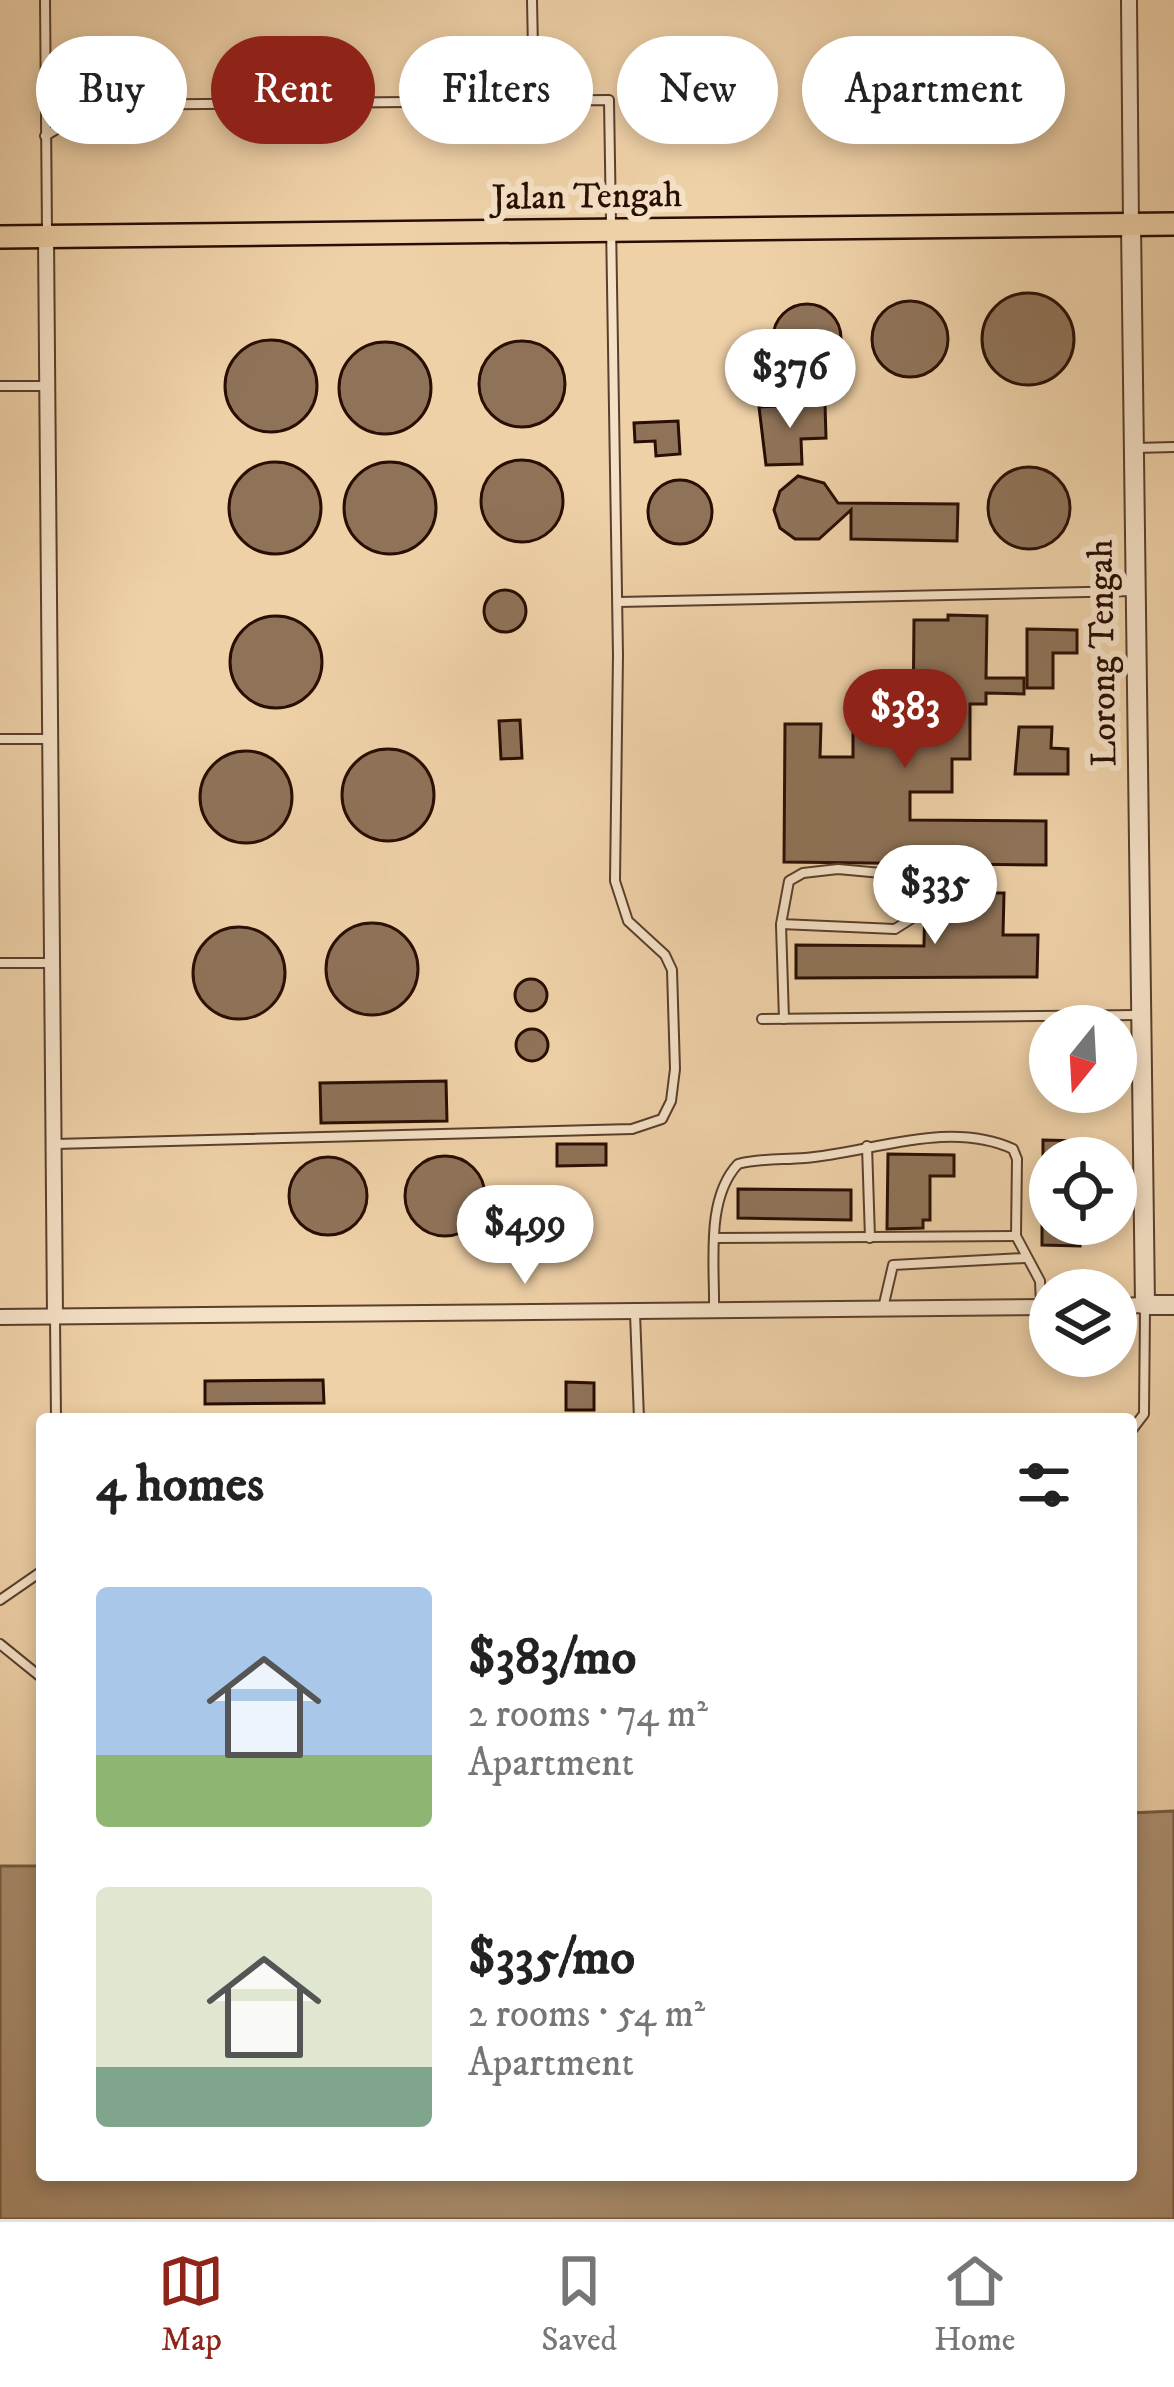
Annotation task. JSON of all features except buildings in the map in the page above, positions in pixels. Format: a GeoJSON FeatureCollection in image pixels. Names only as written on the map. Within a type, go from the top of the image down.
{"type":"FeatureCollection","features":[{"type":"Feature","properties":{"kind":"main road","name":"Jalan Tengah"},"geometry":{"type":"LineString","coordinates":[[0,237],[1174,224]]}},
{"type":"Feature","properties":{"kind":"street","name":"Lorong Tengah"},"geometry":{"type":"LineString","coordinates":[[1129,0],[1145,1305]]}},
{"type":"Feature","properties":{"kind":"street"},"geometry":{"type":"LineString","coordinates":[[46,237],[55,1316]]}},
{"type":"Feature","properties":{"kind":"street"},"geometry":{"type":"LineString","coordinates":[[1137,1305],[1174,1305]]}},
{"type":"Feature","properties":{"kind":"street"},"geometry":{"type":"LineString","coordinates":[[0,1317],[1029,1306]]}},
{"type":"Feature","properties":{"kind":"lane"},"geometry":{"type":"LineString","coordinates":[[45,0],[45,36]]}},
{"type":"Feature","properties":{"kind":"lane"},"geometry":{"type":"LineString","coordinates":[[532,0],[533,36]]}},
{"type":"Feature","properties":{"kind":"lane"},"geometry":{"type":"LineString","coordinates":[[53,1144],[632,1129],[662,1119],[671,1101],[675,1069],[672,970],[665,955],[628,921],[615,881],[615,230],[609,100],[593,100]]}},
{"type":"Feature","properties":{"kind":"lane"},"geometry":{"type":"LineString","coordinates":[[187,104],[399,101]]}},
{"type":"Feature","properties":{"kind":"lane"},"geometry":{"type":"LineString","coordinates":[[45,144],[46,237]]}},
{"type":"Feature","properties":{"kind":"lane"},"geometry":{"type":"LineString","coordinates":[[0,386],[47,386]]}},
{"type":"Feature","properties":{"kind":"lane"},"geometry":{"type":"LineString","coordinates":[[1133,448],[1174,447]]}},
{"type":"Feature","properties":{"kind":"lane"},"geometry":{"type":"LineString","coordinates":[[618,602],[1136,591]]}},
{"type":"Feature","properties":{"kind":"lane"},"geometry":{"type":"LineString","coordinates":[[0,739],[52,739]]}},
{"type":"Feature","properties":{"kind":"lane"},"geometry":{"type":"LineString","coordinates":[[781,924],[902,927],[914,917],[917,890],[894,872],[803,873],[785,889],[781,924],[784,1019]]}},
{"type":"Feature","properties":{"kind":"lane"},"geometry":{"type":"LineString","coordinates":[[0,963],[52,963]]}},
{"type":"Feature","properties":{"kind":"lane"},"geometry":{"type":"LineString","coordinates":[[762,1019],[1140,1015]]}},
{"type":"Feature","properties":{"kind":"lane"},"geometry":{"type":"LineString","coordinates":[[714,1310],[723,1189],[738,1164],[867,1146],[980,1140],[1012,1149],[1018,1171],[1016,1236],[1032,1269]]}},
{"type":"Feature","properties":{"kind":"lane"},"geometry":{"type":"LineString","coordinates":[[867,1146],[869,1238]]}},
{"type":"Feature","properties":{"kind":"lane"},"geometry":{"type":"LineString","coordinates":[[716,1238],[1016,1236]]}},
{"type":"Feature","properties":{"kind":"lane"},"geometry":{"type":"LineString","coordinates":[[883,1308],[893,1264],[1024,1258]]}},
{"type":"Feature","properties":{"kind":"lane"},"geometry":{"type":"LineString","coordinates":[[1137,1423],[1144,1414],[1145,1305]]}},
{"type":"Feature","properties":{"kind":"lane"},"geometry":{"type":"LineString","coordinates":[[635,1311],[639,1413]]}},
{"type":"Feature","properties":{"kind":"lane"},"geometry":{"type":"LineString","coordinates":[[55,1316],[56,1413]]}},
{"type":"Feature","properties":{"kind":"lane"},"geometry":{"type":"LineString","coordinates":[[0,1600],[36,1575]]}},
{"type":"Feature","properties":{"kind":"lane"},"geometry":{"type":"LineString","coordinates":[[0,1644],[36,1673]]}},
{"type":"Feature","properties":{"kind":"shaded area"},"geometry":{"type":"Polygon","coordinates":[[[1174,1811],[1174,2219],[0,2219],[0,1866],[36,1866],[36,2181],[1137,2181],[1137,1813],[1174,1811]]]}}]}
